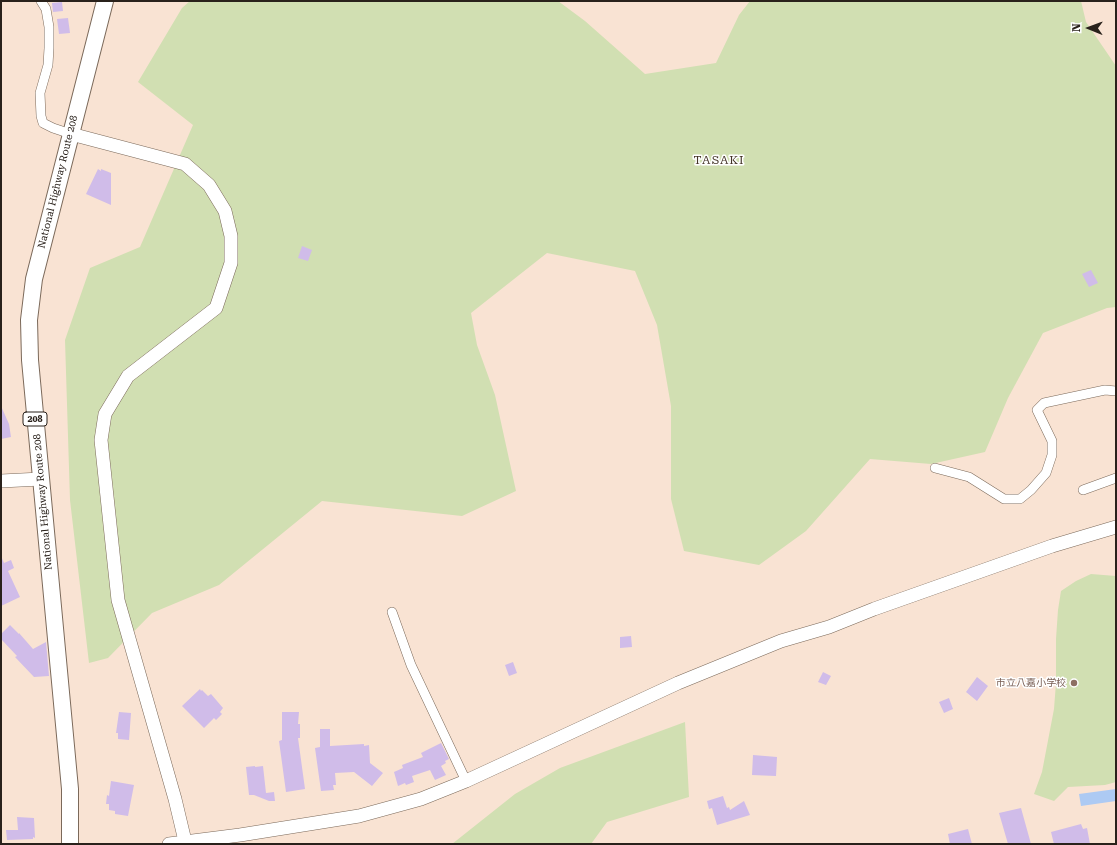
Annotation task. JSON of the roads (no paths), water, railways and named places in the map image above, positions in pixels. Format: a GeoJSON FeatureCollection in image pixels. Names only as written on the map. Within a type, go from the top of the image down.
{"type":"FeatureCollection","features":[{"type":"Feature","properties":{"kind":"highway","name":"National Highway Route 208"},"geometry":{"type":"LineString","coordinates":[[70,844],[70,789],[30,360],[30,320],[34,279],[105,1]]}},
{"type":"Feature","properties":{"kind":"street"},"geometry":{"type":"LineString","coordinates":[[41,1],[46,9],[49,48],[48,65],[40,94],[41,116],[43,123],[71,134],[185,164],[209,186],[225,211],[231,236],[231,263],[216,308],[128,376],[105,414],[101,440],[118,600],[175,799],[185,841]]}},
{"type":"Feature","properties":{"kind":"street"},"geometry":{"type":"LineString","coordinates":[[935,468],[968,477],[1004,500],[1020,499],[1031,490],[1046,473],[1052,455],[1052,441],[1037,410],[1044,403],[1106,390],[1116,391]]}},
{"type":"Feature","properties":{"kind":"street"},"geometry":{"type":"LineString","coordinates":[[1083,490],[1116,478]]}},
{"type":"Feature","properties":{"kind":"street"},"geometry":{"type":"LineString","coordinates":[[1,481],[41,479]]}},
{"type":"Feature","properties":{"kind":"street"},"geometry":{"type":"LineString","coordinates":[[169,844],[358,816],[421,799],[466,781],[678,683],[781,641],[829,627],[874,609],[1052,546],[1116,527]]}},
{"type":"Feature","properties":{"kind":"street"},"geometry":{"type":"LineString","coordinates":[[392,612],[411,665],[466,781]]}},
{"type":"Feature","properties":{"kind":"water"},"geometry":{"type":"Polygon","coordinates":[[[1116,789],[1116,801],[1081,806],[1079,794],[1116,789]]]}},
{"type":"Feature","properties":{"kind":"place","name":"市立八嘉小学校"},"geometry":{"type":"Point","coordinates":[1074,683]}},
{"type":"Feature","properties":{"kind":"district","name":"TASAKI"},"geometry":{"type":"Point","coordinates":[719,160]}}]}
